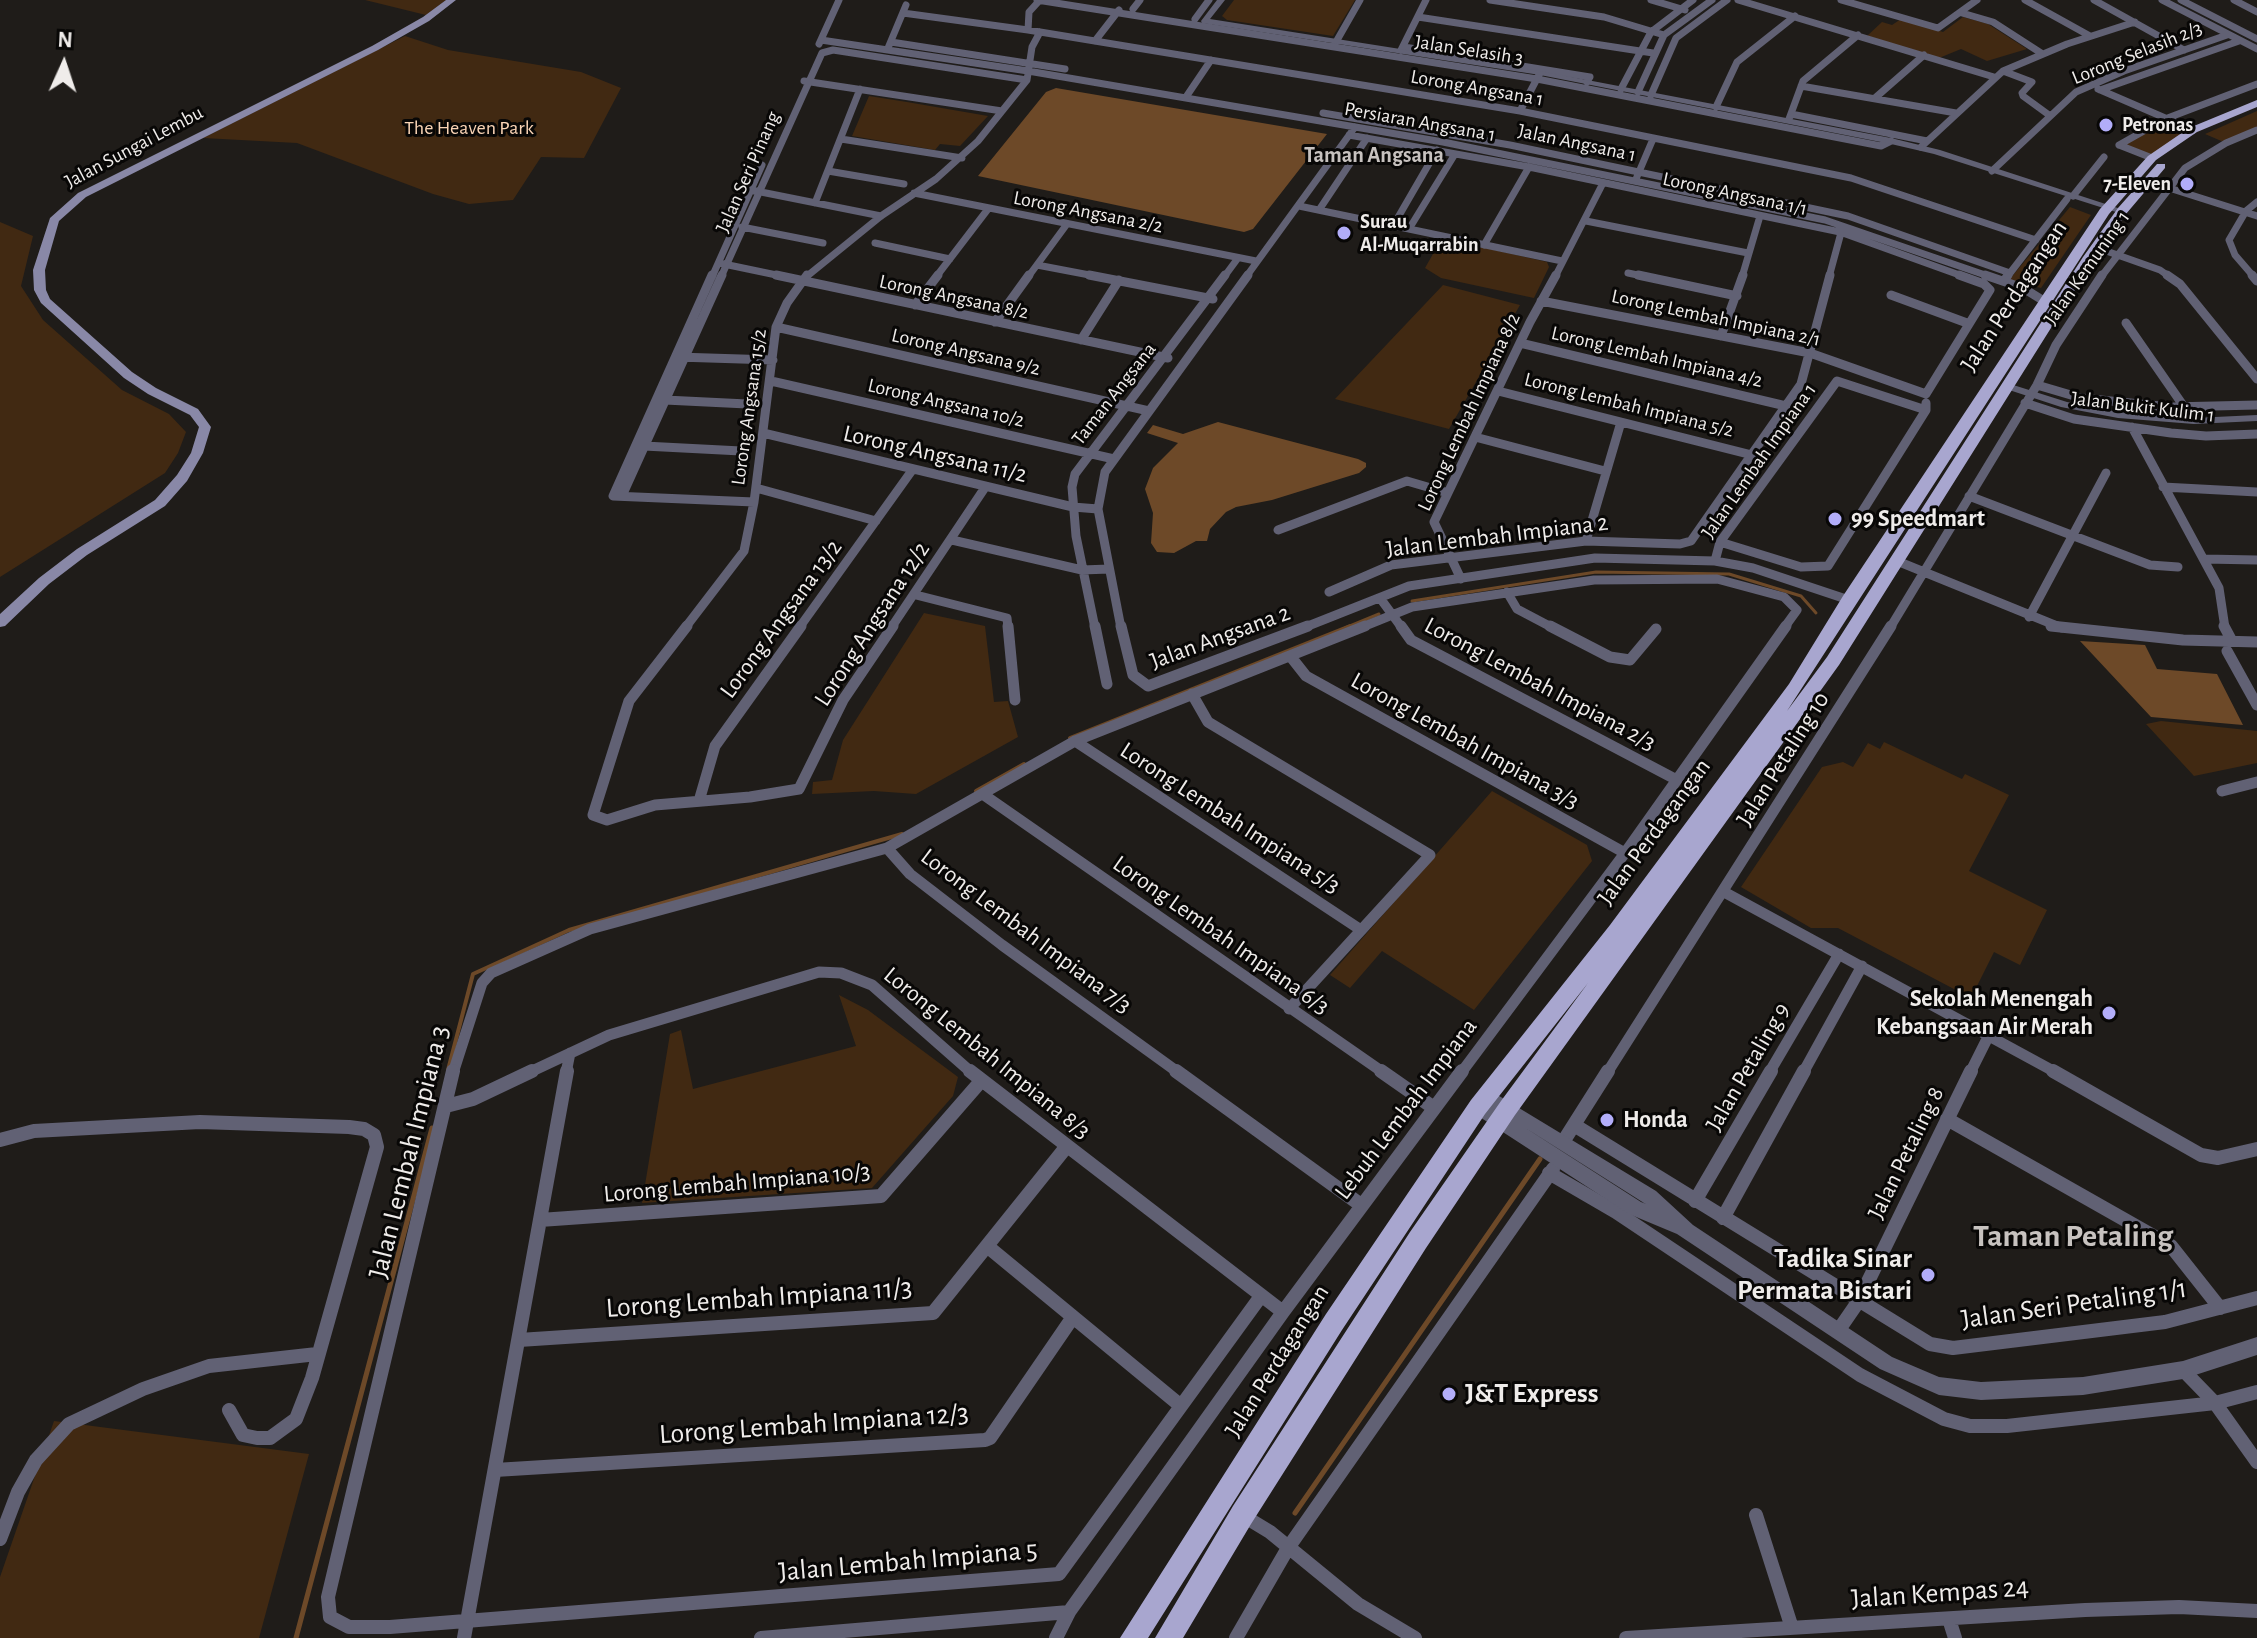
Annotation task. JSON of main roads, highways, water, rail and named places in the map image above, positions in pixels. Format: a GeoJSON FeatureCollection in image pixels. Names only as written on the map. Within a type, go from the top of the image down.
{"type":"FeatureCollection","features":[{"type":"Feature","properties":{"kind":"main road","name":"Jalan Sungai Lembu"},"geometry":{"type":"LineString","coordinates":[[0,622],[44,581],[82,552],[160,503],[182,478],[197,453],[205,427],[194,412],[128,375],[45,301],[40,290],[39,270],[45,240],[60,212],[82,195],[147,161],[375,48],[452,0]]}},
{"type":"Feature","properties":{"kind":"main road","name":"Jalan Perdagangan"},"geometry":{"type":"LineString","coordinates":[[1133,1638],[1334,1322],[1482,1101],[1617,931],[1795,688],[1849,600],[2106,209],[2152,158],[2193,130],[2257,103]]}},
{"type":"Feature","properties":{"kind":"main road","name":"Jalan Perdagangan"},"geometry":{"type":"LineString","coordinates":[[1168,1638],[1242,1515],[1418,1240],[1504,1115],[1833,661],[2095,247],[2147,181],[2179,150],[2226,123],[2257,111]]}},
{"type":"Feature","properties":{"kind":"waterway"},"geometry":{"type":"LineString","coordinates":[[1412,601],[1596,572],[1729,574],[1801,596],[1816,613]]}},
{"type":"Feature","properties":{"kind":"waterway"},"geometry":{"type":"LineString","coordinates":[[1345,628],[1379,614]]}},
{"type":"Feature","properties":{"kind":"waterway"},"geometry":{"type":"LineString","coordinates":[[1345,628],[1350,626]]}},
{"type":"Feature","properties":{"kind":"waterway"},"geometry":{"type":"LineString","coordinates":[[1070,738],[1345,628]]}},
{"type":"Feature","properties":{"kind":"waterway"},"geometry":{"type":"LineString","coordinates":[[976,791],[1024,764]]}},
{"type":"Feature","properties":{"kind":"waterway"},"geometry":{"type":"LineString","coordinates":[[448,1070],[473,974],[569,930],[902,834]]}},
{"type":"Feature","properties":{"kind":"waterway"},"geometry":{"type":"LineString","coordinates":[[296,1638],[432,1128]]}},
{"type":"Feature","properties":{"kind":"waterway"},"geometry":{"type":"LineString","coordinates":[[1295,1513],[1540,1159]]}},
{"type":"Feature","properties":{"kind":"place","name":"Petronas"},"geometry":{"type":"Point","coordinates":[2106,125]}},
{"type":"Feature","properties":{"kind":"place","name":"7-Eleven"},"geometry":{"type":"Point","coordinates":[2187,184]}},
{"type":"Feature","properties":{"kind":"place","name":"Surau Al-Muqarrabin"},"geometry":{"type":"Point","coordinates":[1344,233]}},
{"type":"Feature","properties":{"kind":"place","name":"99 Speedmart"},"geometry":{"type":"Point","coordinates":[1835,519]}},
{"type":"Feature","properties":{"kind":"place","name":"Sekolah Menengah Kebangsaan Air Merah"},"geometry":{"type":"Point","coordinates":[2109,1013]}},
{"type":"Feature","properties":{"kind":"place","name":"Honda"},"geometry":{"type":"Point","coordinates":[1607,1120]}},
{"type":"Feature","properties":{"kind":"place","name":"Tadika Sinar Permata Bistari"},"geometry":{"type":"Point","coordinates":[1928,1275]}},
{"type":"Feature","properties":{"kind":"place","name":"J&T Express"},"geometry":{"type":"Point","coordinates":[1449,1394]}},
{"type":"Feature","properties":{"kind":"district","name":"Taman Angsana"},"geometry":{"type":"Point","coordinates":[1374,155]}},
{"type":"Feature","properties":{"kind":"district","name":"Taman Petaling"},"geometry":{"type":"Point","coordinates":[2073,1236]}},
{"type":"Feature","properties":{"kind":"park label","name":"The Heaven Park"},"geometry":{"type":"Point","coordinates":[469,128]}}]}
